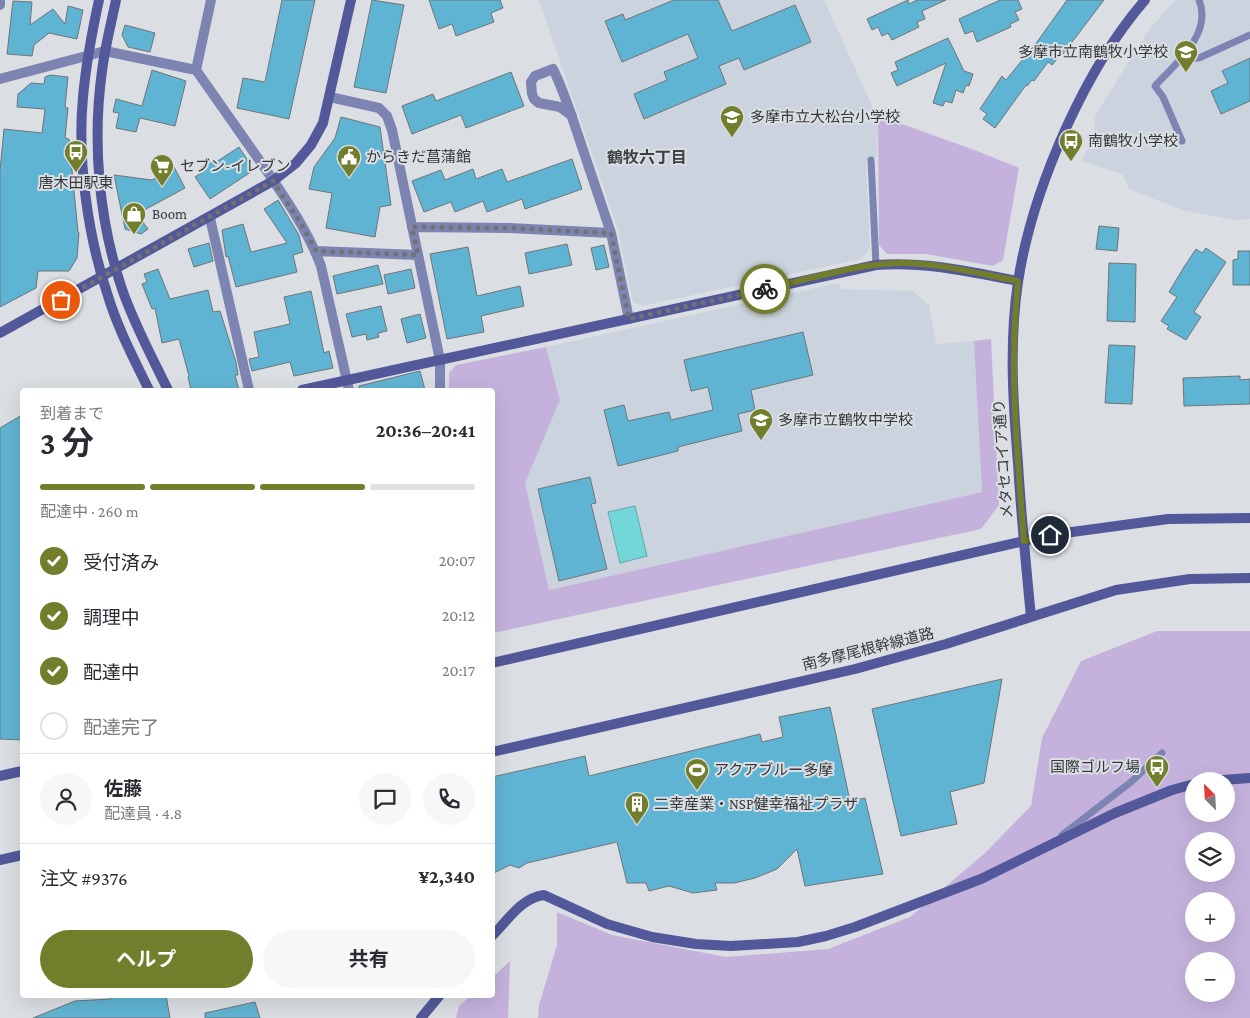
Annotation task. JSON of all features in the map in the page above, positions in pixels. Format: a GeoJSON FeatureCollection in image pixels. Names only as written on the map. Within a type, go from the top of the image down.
{"type":"FeatureCollection","features":[{"type":"Feature","properties":{"kind":"street"},"geometry":{"type":"LineString","coordinates":[[0,0],[0,5]]}},
{"type":"Feature","properties":{"kind":"street"},"geometry":{"type":"LineString","coordinates":[[100,0],[88,54],[82,99],[82,144],[89,215],[102,277],[115,316],[148,388]]}},
{"type":"Feature","properties":{"kind":"street"},"geometry":{"type":"LineString","coordinates":[[116,0],[105,50],[99,100],[98,143],[104,209],[116,269],[128,304],[167,388]]}},
{"type":"Feature","properties":{"kind":"street"},"geometry":{"type":"LineString","coordinates":[[196,70],[211,0]]}},
{"type":"Feature","properties":{"kind":"street"},"geometry":{"type":"LineString","coordinates":[[0,333],[210,218],[273,181],[296,163],[311,145],[323,123],[351,0]]}},
{"type":"Feature","properties":{"kind":"street","name":"メタセコイア通り"},"geometry":{"type":"LineString","coordinates":[[1030,617],[1013,401],[1012,361],[1018,281],[1035,208],[1053,157],[1074,111],[1102,58],[1145,0]]}},
{"type":"Feature","properties":{"kind":"street"},"geometry":{"type":"LineString","coordinates":[[0,79],[105,50],[196,70],[273,181],[300,222],[316,251],[348,385]]}},
{"type":"Feature","properties":{"kind":"street"},"geometry":{"type":"LineString","coordinates":[[572,116],[560,107],[539,103],[534,100],[530,89],[531,82],[535,76],[553,69],[560,83],[572,116],[611,233],[629,319]]}},
{"type":"Feature","properties":{"kind":"street"},"geometry":{"type":"LineString","coordinates":[[330,97],[379,108],[387,116],[392,130],[440,360],[440,388]]}},
{"type":"Feature","properties":{"kind":"street"},"geometry":{"type":"LineString","coordinates":[[210,218],[249,388]]}},
{"type":"Feature","properties":{"kind":"street"},"geometry":{"type":"LineString","coordinates":[[412,227],[509,228],[611,233]]}},
{"type":"Feature","properties":{"kind":"street"},"geometry":{"type":"LineString","coordinates":[[316,251],[418,255]]}},
{"type":"Feature","properties":{"kind":"street"},"geometry":{"type":"LineString","coordinates":[[320,388],[348,385],[440,360],[876,265],[922,264],[1018,281]]}},
{"type":"Feature","properties":{"kind":"street"},"geometry":{"type":"LineString","coordinates":[[495,662],[1024,541],[1110,526],[1168,519],[1250,518]]}},
{"type":"Feature","properties":{"kind":"street","name":"南多摩尾根幹線道路"},"geometry":{"type":"LineString","coordinates":[[495,751],[856,669],[946,644],[1116,590],[1190,579],[1250,578]]}},
{"type":"Feature","properties":{"kind":"street"},"geometry":{"type":"LineString","coordinates":[[0,776],[20,771]]}},
{"type":"Feature","properties":{"kind":"street"},"geometry":{"type":"LineString","coordinates":[[1235,779],[1250,778]]}},
{"type":"Feature","properties":{"kind":"street"},"geometry":{"type":"LineString","coordinates":[[495,933],[524,901],[534,896],[544,895],[607,924],[652,936],[696,944],[730,946],[798,942],[855,927],[962,887],[1115,813],[1185,786]]}},
{"type":"Feature","properties":{"kind":"street"},"geometry":{"type":"LineString","coordinates":[[0,860],[20,855]]}},
{"type":"Feature","properties":{"kind":"street"},"geometry":{"type":"LineString","coordinates":[[420,1018],[437,998]]}},
{"type":"Feature","properties":{"kind":"lane"},"geometry":{"type":"LineString","coordinates":[[1182,141],[1163,97],[1155,86],[1193,43],[1201,26],[1202,7],[1199,0]]}},
{"type":"Feature","properties":{"kind":"lane"},"geometry":{"type":"LineString","coordinates":[[1179,59],[1199,58],[1250,35]]}},
{"type":"Feature","properties":{"kind":"lane"},"geometry":{"type":"LineString","coordinates":[[871,160],[876,265]]}},
{"type":"Feature","properties":{"kind":"lane"},"geometry":{"type":"LineString","coordinates":[[1052,843],[1131,782],[1162,753]]}},
{"type":"Feature","properties":{"kind":"shaded area","name":"多摩市立大松台小学校"},"geometry":{"type":"Polygon","coordinates":[[[539,0],[824,0],[878,119],[877,157],[866,160],[870,248],[861,259],[642,306],[633,302],[618,230],[539,0]]]}},
{"type":"Feature","properties":{"kind":"shaded area","name":"多摩市立南鶴牧小学校"},"geometry":{"type":"Polygon","coordinates":[[[1175,0],[1250,0],[1250,219],[1235,220],[1186,211],[1129,188],[1122,174],[1082,161],[1094,137],[1095,116],[1148,31],[1175,0]]]}},
{"type":"Feature","properties":{"kind":"shaded area"},"geometry":{"type":"Polygon","coordinates":[[[878,119],[888,119],[1019,168],[1003,260],[993,266],[926,254],[887,254],[879,245],[878,119]]]}},
{"type":"Feature","properties":{"kind":"shaded area","name":"多摩市立鶴牧中学校"},"geometry":{"type":"Polygon","coordinates":[[[838,283],[842,289],[913,291],[929,305],[936,344],[974,341],[982,492],[549,590],[525,483],[560,400],[546,347],[838,283]]]}},
{"type":"Feature","properties":{"kind":"shaded area"},"geometry":{"type":"Polygon","coordinates":[[[991,339],[999,505],[981,529],[495,633],[495,388],[449,388],[449,373],[456,365],[546,347],[560,400],[525,483],[549,590],[982,492],[974,341],[991,339]]]}},
{"type":"Feature","properties":{"kind":"shaded area"},"geometry":{"type":"Polygon","coordinates":[[[1157,631],[1250,631],[1250,1018],[538,1018],[539,1005],[557,945],[557,912],[612,935],[726,957],[828,949],[910,917],[985,853],[1031,806],[1042,738],[1081,661],[1157,631]]]}},
{"type":"Feature","properties":{"kind":"shaded area"},"geometry":{"type":"Polygon","coordinates":[[[510,961],[508,1018],[456,1018],[459,1006],[468,998],[495,998],[495,975],[510,961]]]}},
{"type":"Feature","properties":{"kind":"water"},"geometry":{"type":"Polygon","coordinates":[[[635,506],[647,556],[620,563],[608,512],[635,506]]]}},
{"type":"Feature","properties":{"kind":"building"},"geometry":{"type":"Polygon","coordinates":[[[282,0],[315,0],[289,119],[237,108],[243,78],[265,82],[282,0]]]}},
{"type":"Feature","properties":{"kind":"building"},"geometry":{"type":"Polygon","coordinates":[[[372,0],[404,5],[386,93],[354,87],[372,0]]]}},
{"type":"Feature","properties":{"kind":"building"},"geometry":{"type":"Polygon","coordinates":[[[429,0],[500,0],[503,8],[491,13],[494,22],[456,36],[452,24],[439,29],[429,0]]]}},
{"type":"Feature","properties":{"kind":"building"},"geometry":{"type":"Polygon","coordinates":[[[674,0],[718,0],[732,31],[795,5],[811,42],[744,70],[739,58],[719,66],[726,84],[644,119],[634,94],[667,80],[664,72],[698,58],[688,34],[622,62],[605,21],[623,14],[625,20],[674,0]]]}},
{"type":"Feature","properties":{"kind":"building"},"geometry":{"type":"Polygon","coordinates":[[[908,0],[909,4],[917,0],[946,0],[922,11],[925,19],[917,22],[919,27],[892,40],[888,33],[882,36],[878,27],[872,30],[867,19],[908,0]]]}},
{"type":"Feature","properties":{"kind":"building"},"geometry":{"type":"Polygon","coordinates":[[[1000,0],[1018,0],[1022,9],[1015,12],[1019,20],[1010,24],[1011,27],[977,42],[973,31],[965,34],[959,19],[1000,0]]]}},
{"type":"Feature","properties":{"kind":"building"},"geometry":{"type":"Polygon","coordinates":[[[1067,0],[1104,0],[1063,54],[1052,65],[1048,62],[1034,81],[1032,80],[1026,85],[995,128],[983,119],[987,114],[980,109],[1002,76],[1006,80],[1037,42],[1067,0]]]}},
{"type":"Feature","properties":{"kind":"building"},"geometry":{"type":"Polygon","coordinates":[[[13,1],[32,2],[30,25],[53,9],[65,24],[68,6],[83,10],[77,39],[49,33],[34,45],[32,56],[7,54],[13,1]]]}},
{"type":"Feature","properties":{"kind":"building"},"geometry":{"type":"Polygon","coordinates":[[[125,25],[155,33],[150,52],[128,47],[122,35],[125,25]]]}},
{"type":"Feature","properties":{"kind":"building"},"geometry":{"type":"Polygon","coordinates":[[[948,38],[964,71],[973,74],[969,86],[966,85],[963,93],[956,90],[952,103],[945,101],[943,106],[933,103],[946,63],[897,86],[891,73],[898,70],[895,62],[948,38]]]}},
{"type":"Feature","properties":{"kind":"building"},"geometry":{"type":"Polygon","coordinates":[[[1250,58],[1250,101],[1221,114],[1211,91],[1228,83],[1222,71],[1250,58]]]}},
{"type":"Feature","properties":{"kind":"building"},"geometry":{"type":"Polygon","coordinates":[[[152,70],[186,81],[175,126],[140,118],[136,132],[116,128],[119,113],[113,112],[116,99],[142,106],[152,70]]]}},
{"type":"Feature","properties":{"kind":"building"},"geometry":{"type":"Polygon","coordinates":[[[511,72],[524,106],[466,128],[461,115],[412,134],[402,106],[433,94],[436,101],[511,72]]]}},
{"type":"Feature","properties":{"kind":"building"},"geometry":{"type":"Polygon","coordinates":[[[50,75],[68,77],[65,107],[68,108],[65,138],[69,139],[79,233],[77,258],[69,271],[38,271],[36,288],[0,307],[0,170],[4,129],[42,133],[45,109],[17,107],[18,94],[31,83],[44,84],[45,77],[50,75]]]}},
{"type":"Feature","properties":{"kind":"building","name":"からきだ菖蒲館"},"geometry":{"type":"Polygon","coordinates":[[[341,117],[380,127],[391,205],[380,207],[375,237],[326,228],[332,193],[309,189],[314,167],[335,138],[341,117]]]}},
{"type":"Feature","properties":{"kind":"building"},"geometry":{"type":"Polygon","coordinates":[[[239,147],[254,170],[210,199],[195,177],[204,171],[201,167],[211,160],[213,164],[239,147]]]}},
{"type":"Feature","properties":{"kind":"building"},"geometry":{"type":"Polygon","coordinates":[[[572,159],[582,189],[525,209],[522,199],[487,212],[483,201],[455,212],[451,202],[424,212],[412,181],[441,170],[445,180],[473,169],[476,179],[502,169],[507,182],[572,159]]]}},
{"type":"Feature","properties":{"kind":"building"},"geometry":{"type":"Polygon","coordinates":[[[174,167],[185,188],[137,214],[148,229],[141,234],[125,229],[114,175],[152,180],[174,167]]]}},
{"type":"Feature","properties":{"kind":"building"},"geometry":{"type":"Polygon","coordinates":[[[278,200],[299,235],[303,252],[293,255],[297,272],[236,287],[228,256],[226,257],[222,230],[243,224],[251,252],[287,243],[264,209],[278,200]]]}},
{"type":"Feature","properties":{"kind":"building"},"geometry":{"type":"Polygon","coordinates":[[[1099,226],[1119,228],[1117,251],[1096,249],[1099,226]]]}},
{"type":"Feature","properties":{"kind":"building"},"geometry":{"type":"Polygon","coordinates":[[[209,243],[213,261],[194,267],[188,249],[209,243]]]}},
{"type":"Feature","properties":{"kind":"building"},"geometry":{"type":"Polygon","coordinates":[[[567,244],[572,265],[529,274],[525,253],[567,244]]]}},
{"type":"Feature","properties":{"kind":"building"},"geometry":{"type":"Polygon","coordinates":[[[604,245],[609,267],[596,270],[591,248],[604,245]]]}},
{"type":"Feature","properties":{"kind":"building"},"geometry":{"type":"Polygon","coordinates":[[[468,247],[477,296],[520,286],[524,306],[481,316],[484,332],[447,339],[430,254],[468,247]]]}},
{"type":"Feature","properties":{"kind":"building"},"geometry":{"type":"Polygon","coordinates":[[[1206,248],[1226,262],[1194,312],[1201,317],[1186,340],[1167,329],[1169,326],[1161,321],[1177,297],[1169,292],[1184,267],[1196,249],[1202,253],[1206,248]]]}},
{"type":"Feature","properties":{"kind":"building"},"geometry":{"type":"Polygon","coordinates":[[[1238,251],[1250,251],[1250,285],[1233,285],[1233,260],[1238,259],[1238,251]]]}},
{"type":"Feature","properties":{"kind":"building"},"geometry":{"type":"Polygon","coordinates":[[[1109,263],[1136,264],[1135,322],[1107,321],[1109,263]]]}},
{"type":"Feature","properties":{"kind":"building"},"geometry":{"type":"Polygon","coordinates":[[[378,265],[383,284],[337,294],[333,276],[378,265]]]}},
{"type":"Feature","properties":{"kind":"building"},"geometry":{"type":"Polygon","coordinates":[[[158,269],[170,299],[208,290],[213,312],[220,311],[236,362],[238,375],[235,375],[238,388],[191,388],[179,339],[162,343],[155,308],[152,309],[142,284],[147,282],[144,274],[158,269]]]}},
{"type":"Feature","properties":{"kind":"building"},"geometry":{"type":"Polygon","coordinates":[[[411,269],[415,288],[388,294],[384,275],[411,269]]]}},
{"type":"Feature","properties":{"kind":"building"},"geometry":{"type":"Polygon","coordinates":[[[311,291],[324,353],[329,351],[333,368],[294,376],[290,362],[252,371],[249,359],[259,357],[254,332],[290,324],[284,297],[311,291]]]}},
{"type":"Feature","properties":{"kind":"building"},"geometry":{"type":"Polygon","coordinates":[[[381,306],[387,331],[378,333],[379,337],[367,340],[366,334],[352,337],[346,314],[381,306]]]}},
{"type":"Feature","properties":{"kind":"building"},"geometry":{"type":"Polygon","coordinates":[[[420,314],[426,338],[407,343],[401,319],[420,314]]]}},
{"type":"Feature","properties":{"kind":"building"},"geometry":{"type":"Polygon","coordinates":[[[803,332],[813,375],[751,390],[755,410],[738,414],[742,431],[678,447],[678,451],[618,466],[604,410],[624,405],[628,421],[669,412],[671,420],[713,410],[708,387],[691,391],[684,360],[803,332]]]}},
{"type":"Feature","properties":{"kind":"building"},"geometry":{"type":"Polygon","coordinates":[[[1109,345],[1135,346],[1132,404],[1105,403],[1109,345]]]}},
{"type":"Feature","properties":{"kind":"building"},"geometry":{"type":"Polygon","coordinates":[[[420,371],[424,388],[359,388],[359,386],[420,371]]]}},
{"type":"Feature","properties":{"kind":"building"},"geometry":{"type":"Polygon","coordinates":[[[1240,376],[1240,380],[1250,379],[1250,404],[1184,406],[1183,378],[1240,376]]]}},
{"type":"Feature","properties":{"kind":"building"},"geometry":{"type":"Polygon","coordinates":[[[20,416],[20,740],[0,739],[0,428],[20,416]]]}},
{"type":"Feature","properties":{"kind":"building"},"geometry":{"type":"Polygon","coordinates":[[[590,477],[596,503],[591,504],[607,569],[559,581],[538,489],[590,477]]]}},
{"type":"Feature","properties":{"kind":"building"},"geometry":{"type":"Polygon","coordinates":[[[1002,679],[984,783],[950,792],[957,824],[901,836],[872,709],[1002,679]]]}},
{"type":"Feature","properties":{"kind":"building","name":"二幸産業・NSP健幸福祉プラザ"},"geometry":{"type":"Polygon","coordinates":[[[830,707],[850,801],[865,798],[883,874],[805,886],[797,849],[777,869],[755,878],[734,883],[715,883],[717,890],[693,893],[669,886],[649,891],[646,883],[627,883],[617,842],[527,863],[519,868],[510,865],[495,872],[495,776],[585,756],[589,776],[760,734],[762,742],[783,737],[779,717],[830,707]]]}},
{"type":"Feature","properties":{"kind":"building"},"geometry":{"type":"Polygon","coordinates":[[[167,998],[170,1018],[33,1018],[75,1001],[167,998]]]}},
{"type":"Feature","properties":{"kind":"building"},"geometry":{"type":"Polygon","coordinates":[[[255,1002],[260,1018],[205,1018],[205,1013],[255,1002]]]}},
{"type":"Feature","properties":{"kind":"way so far"},"geometry":{"type":"LineString","coordinates":[[61,300],[273,181],[300,222],[316,251],[418,255],[412,227],[509,228],[611,233],[629,319],[765,289]]}},
{"type":"Feature","properties":{"kind":"place","name":"多摩市立南鶴牧小学校"},"geometry":{"type":"Point","coordinates":[1186,73]}},
{"type":"Feature","properties":{"kind":"place","name":"多摩市立大松台小学校"},"geometry":{"type":"Point","coordinates":[732,138]}},
{"type":"Feature","properties":{"kind":"place","name":"南鶴牧小学校"},"geometry":{"type":"Point","coordinates":[1071,162]}},
{"type":"Feature","properties":{"kind":"place","name":"唐木田駅東"},"geometry":{"type":"Point","coordinates":[76,173]}},
{"type":"Feature","properties":{"kind":"place","name":"からきだ菖蒲館"},"geometry":{"type":"Point","coordinates":[349,178]}},
{"type":"Feature","properties":{"kind":"place","name":"セブン-イレブン"},"geometry":{"type":"Point","coordinates":[162,187]}},
{"type":"Feature","properties":{"kind":"place","name":"Boom"},"geometry":{"type":"Point","coordinates":[134,235]}},
{"type":"Feature","properties":{"kind":"place","name":"多摩市立鶴牧中学校"},"geometry":{"type":"Point","coordinates":[761,441]}},
{"type":"Feature","properties":{"kind":"place","name":"国際ゴルフ場"},"geometry":{"type":"Point","coordinates":[1157,788]}},
{"type":"Feature","properties":{"kind":"place","name":"アクアブルー多摩"},"geometry":{"type":"Point","coordinates":[697,791]}},
{"type":"Feature","properties":{"kind":"place","name":"二幸産業・NSP健幸福祉プラザ"},"geometry":{"type":"Point","coordinates":[637,825]}},
{"type":"Feature","properties":{"kind":"district","name":"鶴牧六丁目"},"geometry":{"type":"Point","coordinates":[647,157]}},
{"type":"Feature","properties":{"kind":"route"},"geometry":{"type":"LineString","coordinates":[[765,289],[876,265],[900,263],[922,264],[1018,281],[1012,361],[1013,401],[1024,541],[1050,535]]}}]}
